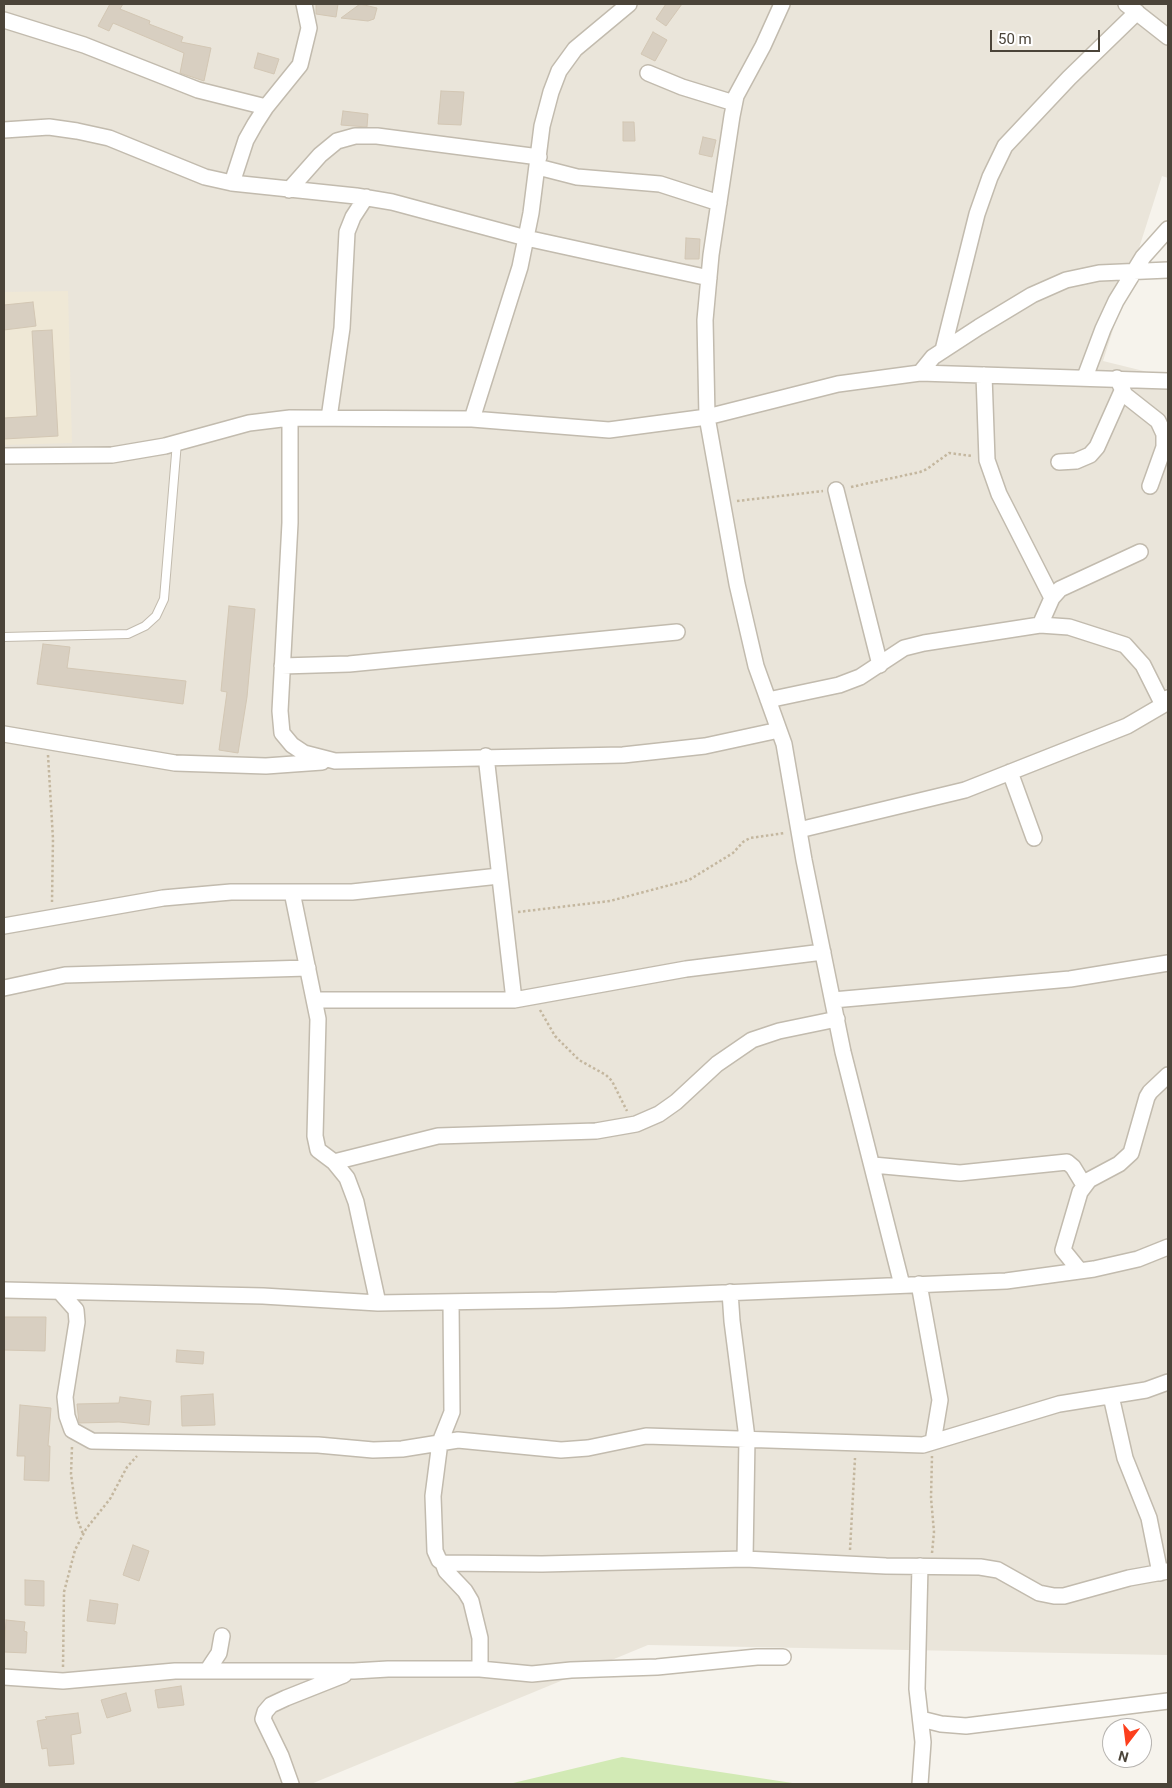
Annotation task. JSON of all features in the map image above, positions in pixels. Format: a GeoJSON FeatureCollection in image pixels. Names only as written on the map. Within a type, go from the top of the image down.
{"type":"FeatureCollection","features":[{"type":"Feature","properties":{"kind":"street"},"geometry":{"type":"LineString","coordinates":[[232,184],[246,140],[266,107],[300,65],[309,28],[304,4]]}},
{"type":"Feature","properties":{"kind":"street"},"geometry":{"type":"LineString","coordinates":[[472,419],[520,267],[538,162],[542,126],[550,92],[559,71],[575,49],[629,4]]}},
{"type":"Feature","properties":{"kind":"street"},"geometry":{"type":"LineString","coordinates":[[782,4],[734,103],[719,203],[705,320],[707,417],[737,584],[754,657],[784,744],[799,830],[837,1019],[902,1285]]}},
{"type":"Feature","properties":{"kind":"street"},"geometry":{"type":"LineString","coordinates":[[943,350],[977,214],[990,177],[1005,146],[1134,7],[1168,37]]}},
{"type":"Feature","properties":{"kind":"street"},"geometry":{"type":"LineString","coordinates":[[4,20],[67,39],[198,90],[266,107]]}},
{"type":"Feature","properties":{"kind":"street"},"geometry":{"type":"LineString","coordinates":[[648,73],[682,87],[734,103]]}},
{"type":"Feature","properties":{"kind":"street"},"geometry":{"type":"LineString","coordinates":[[4,130],[49,127],[109,138],[204,177],[232,184],[366,198],[425,210],[526,238],[709,278]]}},
{"type":"Feature","properties":{"kind":"street"},"geometry":{"type":"LineString","coordinates":[[289,190],[326,150],[338,141],[355,136],[376,136],[538,162],[577,177],[660,184],[719,203]]}},
{"type":"Feature","properties":{"kind":"street"},"geometry":{"type":"LineString","coordinates":[[329,418],[342,328],[347,232],[353,217],[366,198]]}},
{"type":"Feature","properties":{"kind":"street"},"geometry":{"type":"LineString","coordinates":[[1085,377],[1107,321],[1135,271],[1143,258],[1168,229]]}},
{"type":"Feature","properties":{"kind":"street"},"geometry":{"type":"LineString","coordinates":[[920,373],[933,357],[943,350],[1032,295],[1066,280],[1099,273],[1168,270]]}},
{"type":"Feature","properties":{"kind":"street"},"geometry":{"type":"LineString","coordinates":[[4,456],[112,455],[177,442],[249,423],[290,418],[472,419],[609,430],[707,417],[838,384],[920,373],[1085,377],[1120,384],[1168,381]]}},
{"type":"Feature","properties":{"kind":"street"},"geometry":{"type":"LineString","coordinates":[[984,375],[987,460],[999,494],[1052,598]]}},
{"type":"Feature","properties":{"kind":"street"},"geometry":{"type":"LineString","coordinates":[[1059,462],[1076,461],[1090,455],[1097,447],[1120,384]]}},
{"type":"Feature","properties":{"kind":"street"},"geometry":{"type":"LineString","coordinates":[[1120,384],[1133,404],[1158,421],[1164,434],[1164,447],[1150,486]]}},
{"type":"Feature","properties":{"kind":"street"},"geometry":{"type":"LineString","coordinates":[[290,418],[290,522],[280,710],[282,733],[304,753],[335,761]]}},
{"type":"Feature","properties":{"kind":"street"},"geometry":{"type":"LineString","coordinates":[[836,490],[880,665]]}},
{"type":"Feature","properties":{"kind":"street"},"geometry":{"type":"LineString","coordinates":[[1040,625],[1052,598],[1060,589],[1140,552]]}},
{"type":"Feature","properties":{"kind":"street"},"geometry":{"type":"LineString","coordinates":[[768,700],[838,685],[860,677],[904,648],[924,643],[1040,625],[1069,627],[1124,645],[1143,665],[1165,701],[1127,726],[965,790],[799,830]]}},
{"type":"Feature","properties":{"kind":"street"},"geometry":{"type":"LineString","coordinates":[[282,666],[349,664],[677,632]]}},
{"type":"Feature","properties":{"kind":"street"},"geometry":{"type":"LineString","coordinates":[[4,734],[175,764],[266,766],[335,761],[623,754],[705,746],[779,730]]}},
{"type":"Feature","properties":{"kind":"street"},"geometry":{"type":"LineString","coordinates":[[486,756],[514,1000]]}},
{"type":"Feature","properties":{"kind":"street"},"geometry":{"type":"LineString","coordinates":[[1010,772],[1034,838]]}},
{"type":"Feature","properties":{"kind":"street"},"geometry":{"type":"LineString","coordinates":[[4,926],[162,898],[231,892],[352,892],[500,876]]}},
{"type":"Feature","properties":{"kind":"street"},"geometry":{"type":"LineString","coordinates":[[292,892],[318,1019],[315,1136],[318,1150],[334,1162],[347,1178],[356,1202],[378,1303]]}},
{"type":"Feature","properties":{"kind":"street"},"geometry":{"type":"LineString","coordinates":[[314,1000],[514,1000],[686,969],[823,952]]}},
{"type":"Feature","properties":{"kind":"street"},"geometry":{"type":"LineString","coordinates":[[833,1000],[1070,979],[1168,963]]}},
{"type":"Feature","properties":{"kind":"street"},"geometry":{"type":"LineString","coordinates":[[4,988],[65,975],[308,968]]}},
{"type":"Feature","properties":{"kind":"street"},"geometry":{"type":"LineString","coordinates":[[334,1162],[438,1136],[556,1134],[596,1131],[631,1124],[659,1114],[676,1102],[717,1064],[752,1040],[779,1031],[837,1019]]}},
{"type":"Feature","properties":{"kind":"street"},"geometry":{"type":"LineString","coordinates":[[1080,1271],[1063,1250],[1084,1185],[1127,1159],[1136,1143],[1150,1092],[1168,1075]]}},
{"type":"Feature","properties":{"kind":"street"},"geometry":{"type":"LineString","coordinates":[[873,1165],[960,1173],[1067,1162],[1073,1167],[1084,1185]]}},
{"type":"Feature","properties":{"kind":"street"},"geometry":{"type":"LineString","coordinates":[[4,1290],[263,1296],[378,1303],[557,1300],[1006,1281],[1080,1271],[1138,1259],[1168,1247]]}},
{"type":"Feature","properties":{"kind":"street"},"geometry":{"type":"LineString","coordinates":[[919,1284],[940,1400],[933,1442]]}},
{"type":"Feature","properties":{"kind":"street"},"geometry":{"type":"LineString","coordinates":[[60,1292],[76,1310],[77,1322],[65,1397],[67,1416],[72,1430],[92,1441],[318,1445],[373,1450],[402,1449],[440,1442],[492,1442],[561,1450],[588,1448],[646,1436],[747,1438],[904,1446],[933,1442],[1059,1404],[1146,1390],[1168,1382]]}},
{"type":"Feature","properties":{"kind":"street"},"geometry":{"type":"LineString","coordinates":[[730,1292],[747,1438],[745,1559]]}},
{"type":"Feature","properties":{"kind":"street"},"geometry":{"type":"LineString","coordinates":[[451,1302],[453,1406],[440,1442],[433,1496],[435,1551],[446,1571],[466,1591],[471,1601],[480,1638],[480,1669]]}},
{"type":"Feature","properties":{"kind":"street"},"geometry":{"type":"LineString","coordinates":[[443,1563],[542,1564],[745,1559],[990,1568],[1039,1593],[1054,1596],[1064,1596],[1129,1578],[1164,1572],[1149,1518],[1125,1458],[1111,1396]]}},
{"type":"Feature","properties":{"kind":"street"},"geometry":{"type":"LineString","coordinates":[[920,1784],[923,1742],[917,1689],[924,1566]]}},
{"type":"Feature","properties":{"kind":"street"},"geometry":{"type":"LineString","coordinates":[[206,1671],[219,1654],[222,1636]]}},
{"type":"Feature","properties":{"kind":"street"},"geometry":{"type":"LineString","coordinates":[[4,1676],[62,1682],[176,1671],[480,1669],[532,1674],[571,1670],[658,1667],[756,1657],[783,1657]]}},
{"type":"Feature","properties":{"kind":"street"},"geometry":{"type":"LineString","coordinates":[[291,1784],[281,1756],[264,1719],[265,1712],[271,1705],[286,1698],[354,1671]]}},
{"type":"Feature","properties":{"kind":"street"},"geometry":{"type":"LineString","coordinates":[[921,1719],[941,1724],[966,1726],[1168,1701]]}},
{"type":"Feature","properties":{"kind":"lane"},"geometry":{"type":"LineString","coordinates":[[4,637],[128,634],[145,626],[156,616],[164,599],[177,442]]}},
{"type":"Feature","properties":{"kind":"path"},"geometry":{"type":"LineString","coordinates":[[723,502],[836,490],[920,472],[949,453],[968,454],[987,460]]}},
{"type":"Feature","properties":{"kind":"path"},"geometry":{"type":"LineString","coordinates":[[49,741],[49,785],[53,839],[52,918]]}},
{"type":"Feature","properties":{"kind":"path"},"geometry":{"type":"LineString","coordinates":[[504,913],[610,901],[690,880],[734,853],[743,842],[750,838],[799,830]]}},
{"type":"Feature","properties":{"kind":"path"},"geometry":{"type":"LineString","coordinates":[[534,997],[546,1021],[561,1042],[579,1060],[606,1075],[612,1081],[625,1104],[631,1124]]}},
{"type":"Feature","properties":{"kind":"path"},"geometry":{"type":"LineString","coordinates":[[72,1430],[71,1474],[77,1518],[83,1534]]}},
{"type":"Feature","properties":{"kind":"path"},"geometry":{"type":"LineString","coordinates":[[62,1682],[64,1592],[75,1550],[83,1534],[110,1499],[127,1467],[152,1441]]}},
{"type":"Feature","properties":{"kind":"path"},"geometry":{"type":"LineString","coordinates":[[924,1566],[934,1532],[931,1485],[933,1442]]}},
{"type":"Feature","properties":{"kind":"path"},"geometry":{"type":"LineString","coordinates":[[849,1564],[856,1444]]}},
{"type":"Feature","properties":{"kind":"shaded area"},"geometry":{"type":"Polygon","coordinates":[[[4,4],[1168,4],[1168,178],[1162,176],[1103,361],[1168,377],[1168,1655],[648,1645],[311,1784],[4,1784],[4,4]]]}},
{"type":"Feature","properties":{"kind":"shaded area"},"geometry":{"type":"Polygon","coordinates":[[[68,291],[72,443],[4,445],[4,292],[68,291]]]}},
{"type":"Feature","properties":{"kind":"green space"},"geometry":{"type":"Polygon","coordinates":[[[622,1757],[799,1784],[509,1784],[622,1757]]]}},
{"type":"Feature","properties":{"kind":"building"},"geometry":{"type":"Polygon","coordinates":[[[110,4],[123,4],[120,9],[150,21],[149,24],[183,37],[181,42],[211,48],[204,81],[180,73],[184,53],[113,23],[109,31],[98,26],[110,4]]]}},
{"type":"Feature","properties":{"kind":"building"},"geometry":{"type":"Polygon","coordinates":[[[316,4],[338,4],[336,17],[316,14],[316,4]]]}},
{"type":"Feature","properties":{"kind":"building"},"geometry":{"type":"Polygon","coordinates":[[[360,4],[377,8],[374,19],[368,21],[341,18],[360,4]]]}},
{"type":"Feature","properties":{"kind":"building"},"geometry":{"type":"Polygon","coordinates":[[[666,4],[682,4],[666,26],[656,19],[666,4]]]}},
{"type":"Feature","properties":{"kind":"building"},"geometry":{"type":"Polygon","coordinates":[[[653,32],[667,40],[655,61],[641,54],[653,32]]]}},
{"type":"Feature","properties":{"kind":"building"},"geometry":{"type":"Polygon","coordinates":[[[258,53],[279,59],[274,74],[254,68],[258,53]]]}},
{"type":"Feature","properties":{"kind":"building"},"geometry":{"type":"Polygon","coordinates":[[[441,91],[464,92],[461,125],[438,124],[441,91]]]}},
{"type":"Feature","properties":{"kind":"building"},"geometry":{"type":"Polygon","coordinates":[[[343,111],[368,114],[367,127],[341,125],[343,111]]]}},
{"type":"Feature","properties":{"kind":"building"},"geometry":{"type":"Polygon","coordinates":[[[623,122],[634,122],[635,141],[623,141],[623,122]]]}},
{"type":"Feature","properties":{"kind":"building"},"geometry":{"type":"Polygon","coordinates":[[[703,137],[716,140],[712,157],[699,154],[703,137]]]}},
{"type":"Feature","properties":{"kind":"building"},"geometry":{"type":"Polygon","coordinates":[[[686,238],[700,239],[699,259],[685,259],[686,238]]]}},
{"type":"Feature","properties":{"kind":"building"},"geometry":{"type":"Polygon","coordinates":[[[33,302],[36,326],[4,330],[4,305],[33,302]]]}},
{"type":"Feature","properties":{"kind":"building"},"geometry":{"type":"Polygon","coordinates":[[[52,330],[58,436],[4,439],[4,418],[37,416],[32,331],[52,330]]]}},
{"type":"Feature","properties":{"kind":"building"},"geometry":{"type":"Polygon","coordinates":[[[229,606],[255,609],[247,697],[238,753],[219,750],[227,692],[221,691],[229,606]]]}},
{"type":"Feature","properties":{"kind":"building"},"geometry":{"type":"Polygon","coordinates":[[[43,644],[70,647],[67,668],[186,681],[183,704],[37,684],[43,644]]]}},
{"type":"Feature","properties":{"kind":"building"},"geometry":{"type":"Polygon","coordinates":[[[4,1317],[46,1317],[45,1351],[4,1350],[4,1317]]]}},
{"type":"Feature","properties":{"kind":"building"},"geometry":{"type":"Polygon","coordinates":[[[177,1350],[204,1352],[203,1364],[176,1362],[177,1350]]]}},
{"type":"Feature","properties":{"kind":"building"},"geometry":{"type":"Polygon","coordinates":[[[213,1394],[215,1425],[182,1426],[181,1396],[213,1394]]]}},
{"type":"Feature","properties":{"kind":"building"},"geometry":{"type":"Polygon","coordinates":[[[120,1397],[151,1401],[149,1425],[119,1422],[79,1423],[77,1404],[119,1403],[120,1397]]]}},
{"type":"Feature","properties":{"kind":"building"},"geometry":{"type":"Polygon","coordinates":[[[20,1405],[51,1408],[48,1446],[50,1446],[49,1481],[24,1480],[25,1456],[17,1456],[20,1405]]]}},
{"type":"Feature","properties":{"kind":"building"},"geometry":{"type":"Polygon","coordinates":[[[133,1545],[149,1551],[139,1581],[123,1575],[133,1545]]]}},
{"type":"Feature","properties":{"kind":"building"},"geometry":{"type":"Polygon","coordinates":[[[25,1580],[44,1581],[44,1606],[25,1605],[25,1580]]]}},
{"type":"Feature","properties":{"kind":"building"},"geometry":{"type":"Polygon","coordinates":[[[90,1600],[118,1604],[115,1624],[87,1621],[90,1600]]]}},
{"type":"Feature","properties":{"kind":"building"},"geometry":{"type":"Polygon","coordinates":[[[6,1620],[25,1622],[24,1631],[27,1632],[26,1653],[4,1652],[6,1620]]]}},
{"type":"Feature","properties":{"kind":"building"},"geometry":{"type":"Polygon","coordinates":[[[181,1686],[184,1705],[158,1708],[155,1690],[181,1686]]]}},
{"type":"Feature","properties":{"kind":"building"},"geometry":{"type":"Polygon","coordinates":[[[126,1693],[131,1711],[107,1718],[101,1700],[126,1693]]]}},
{"type":"Feature","properties":{"kind":"building"},"geometry":{"type":"Polygon","coordinates":[[[78,1713],[81,1733],[71,1735],[74,1764],[49,1766],[47,1748],[42,1749],[37,1721],[47,1719],[45,1717],[78,1713]]]}}]}
